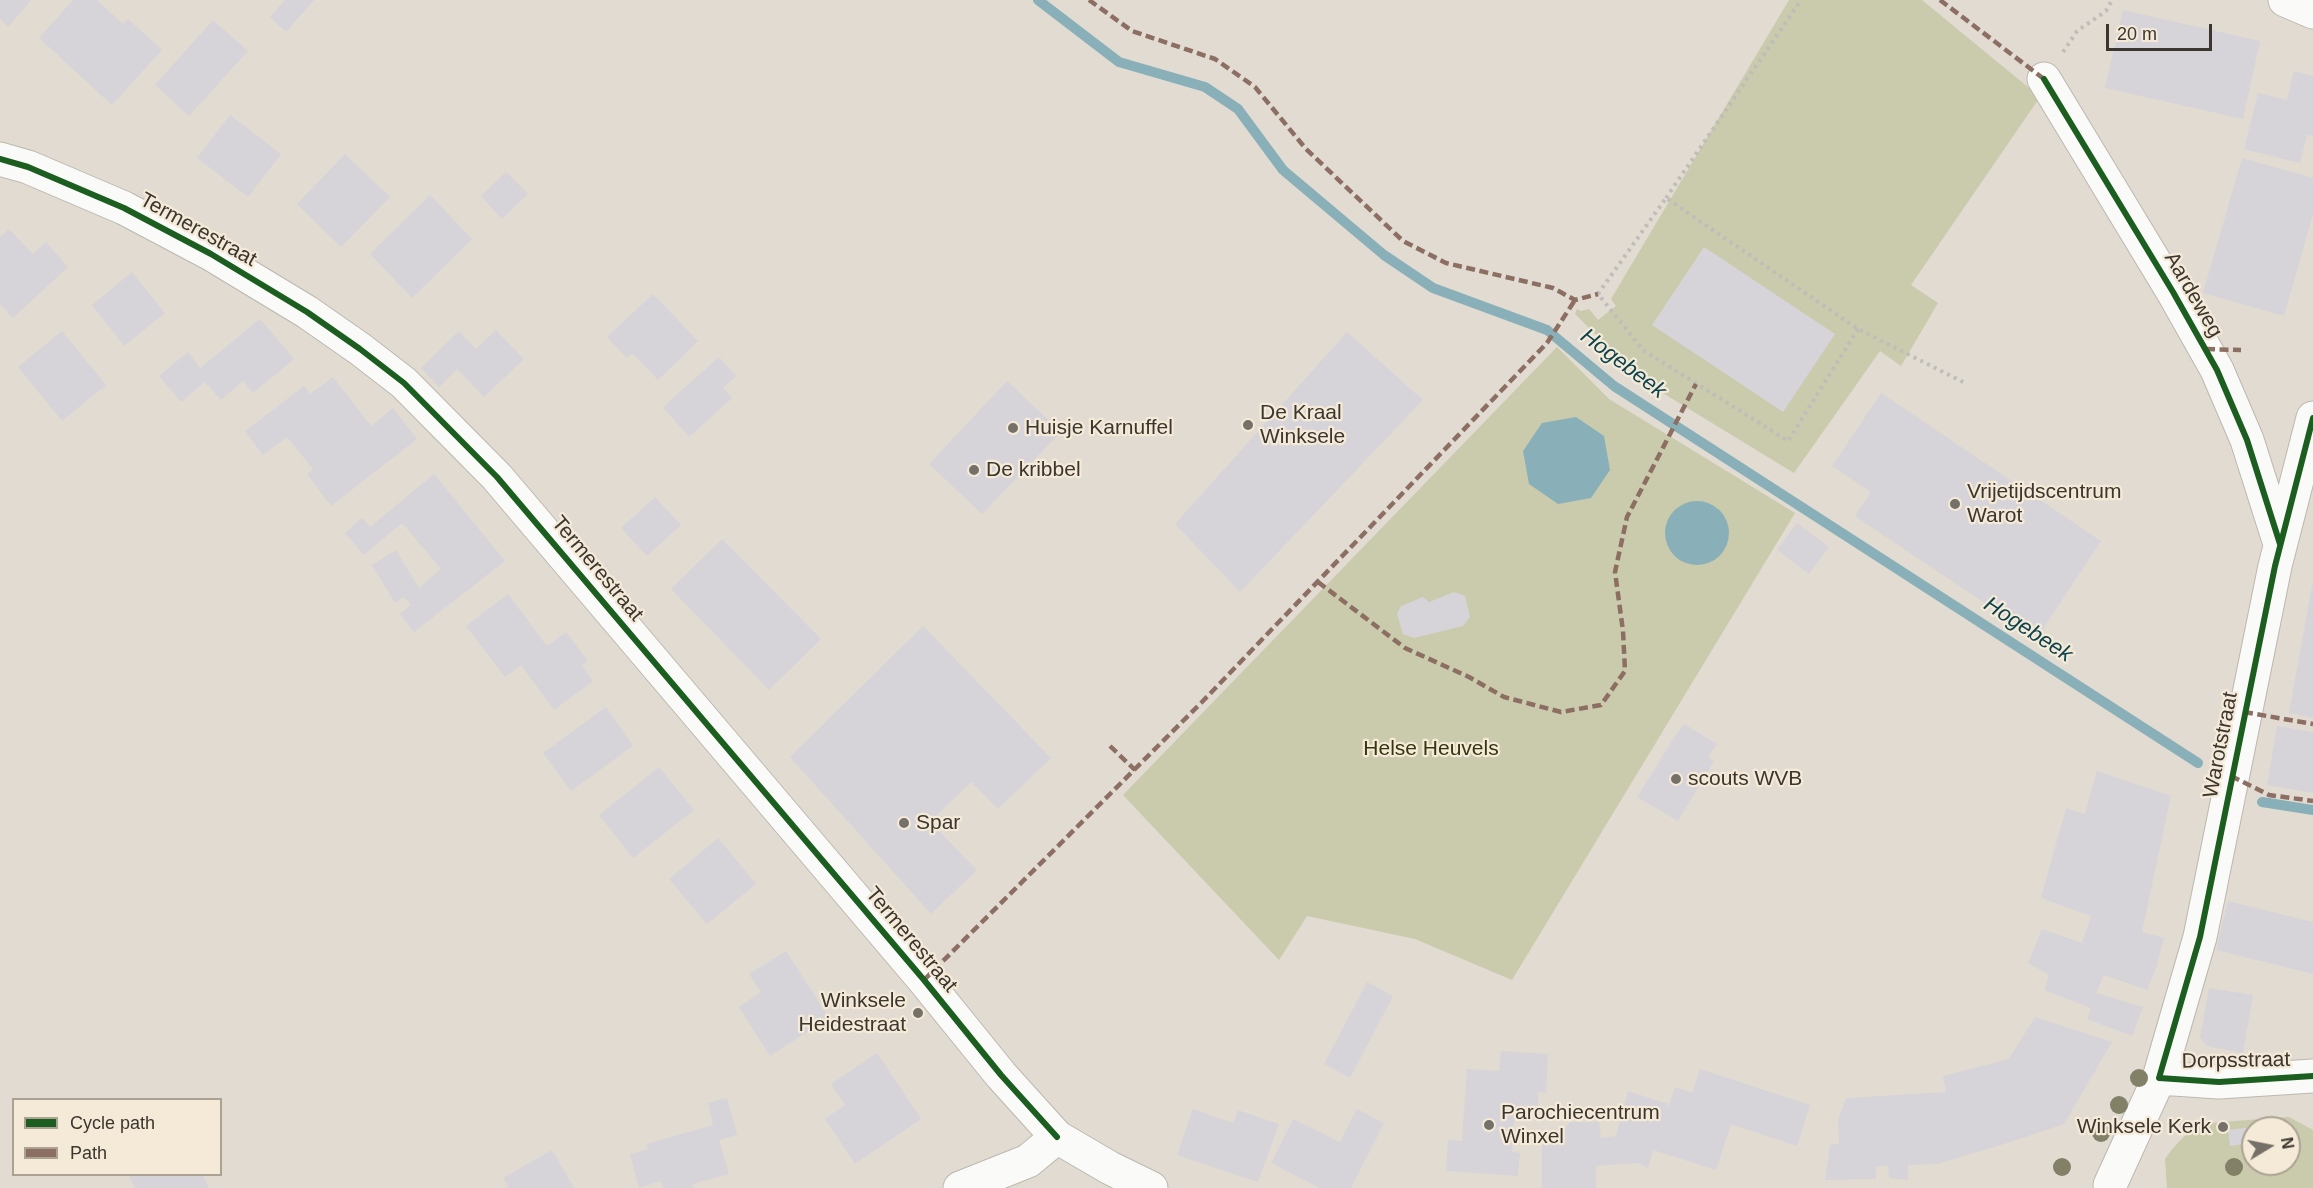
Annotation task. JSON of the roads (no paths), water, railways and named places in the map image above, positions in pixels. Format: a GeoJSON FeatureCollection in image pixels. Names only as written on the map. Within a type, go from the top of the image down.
{"type":"FeatureCollection","features":[{"type":"Feature","properties":{"kind":"street"},"geometry":{"type":"LineString","coordinates":[[2285,0],[2313,12]]}},
{"type":"Feature","properties":{"kind":"street","name":"Aardeweg"},"geometry":{"type":"LineString","coordinates":[[2044,79],[2173,292],[2217,370],[2247,440],[2280,544]]}},
{"type":"Feature","properties":{"kind":"street","name":"Termerestraat"},"geometry":{"type":"LineString","coordinates":[[0,159],[28,167],[124,208],[211,254],[307,312],[404,383],[497,477],[924,980],[1001,1075],[1057,1137],[1110,1168],[1151,1188]]}},
{"type":"Feature","properties":{"kind":"street","name":"Warotstraat"},"geometry":{"type":"LineString","coordinates":[[2109,1187],[2159,1078],[2200,937],[2280,544],[2313,418]]}},
{"type":"Feature","properties":{"kind":"street","name":"Dorpsstraat"},"geometry":{"type":"LineString","coordinates":[[2159,1078],[2219,1082],[2313,1076]]}},
{"type":"Feature","properties":{"kind":"street"},"geometry":{"type":"LineString","coordinates":[[960,1188],[1028,1161],[1057,1137]]}},
{"type":"Feature","properties":{"kind":"water"},"geometry":{"type":"Polygon","coordinates":[[[1576,417],[1604,436],[1610,470],[1591,498],[1558,504],[1529,484],[1523,451],[1542,423],[1576,417]]]}},
{"type":"Feature","properties":{"kind":"water"},"geometry":{"type":"Polygon","coordinates":[[[1691,501],[1703,501],[1720,510],[1727,521],[1729,533],[1727,545],[1720,556],[1703,565],[1691,565],[1679,560],[1670,551],[1665,539],[1665,527],[1670,515],[1679,506],[1691,501]]]}},
{"type":"Feature","properties":{"kind":"waterway","name":"Hogebeek"},"geometry":{"type":"LineString","coordinates":[[1038,0],[1119,62],[1205,87],[1238,109],[1283,170],[1384,255],[1433,288],[1547,330],[1614,386],[2198,763]]}},
{"type":"Feature","properties":{"kind":"waterway","name":"Hogebeek"},"geometry":{"type":"LineString","coordinates":[[2262,802],[2313,810]]}},
{"type":"Feature","properties":{"kind":"place","name":"De Kraal Winksele"},"geometry":{"type":"Point","coordinates":[1248,425]}},
{"type":"Feature","properties":{"kind":"place","name":"Huisje Karnuffel"},"geometry":{"type":"Point","coordinates":[1013,428]}},
{"type":"Feature","properties":{"kind":"place","name":"De kribbel"},"geometry":{"type":"Point","coordinates":[974,470]}},
{"type":"Feature","properties":{"kind":"place","name":"Vrijetijdscentrum Warot"},"geometry":{"type":"Point","coordinates":[1955,504]}},
{"type":"Feature","properties":{"kind":"place","name":"scouts WVB"},"geometry":{"type":"Point","coordinates":[1676,779]}},
{"type":"Feature","properties":{"kind":"place","name":"Spar"},"geometry":{"type":"Point","coordinates":[904,823]}},
{"type":"Feature","properties":{"kind":"place","name":"Winksele Heidestraat"},"geometry":{"type":"Point","coordinates":[918,1013]}},
{"type":"Feature","properties":{"kind":"place","name":"Parochiecentrum Winxel"},"geometry":{"type":"Point","coordinates":[1489,1125]}},
{"type":"Feature","properties":{"kind":"place","name":"Winksele Kerk"},"geometry":{"type":"Point","coordinates":[2223,1127]}},
{"type":"Feature","properties":{"kind":"park label","name":"Helse Heuvels"},"geometry":{"type":"Point","coordinates":[1431,749]}}]}
